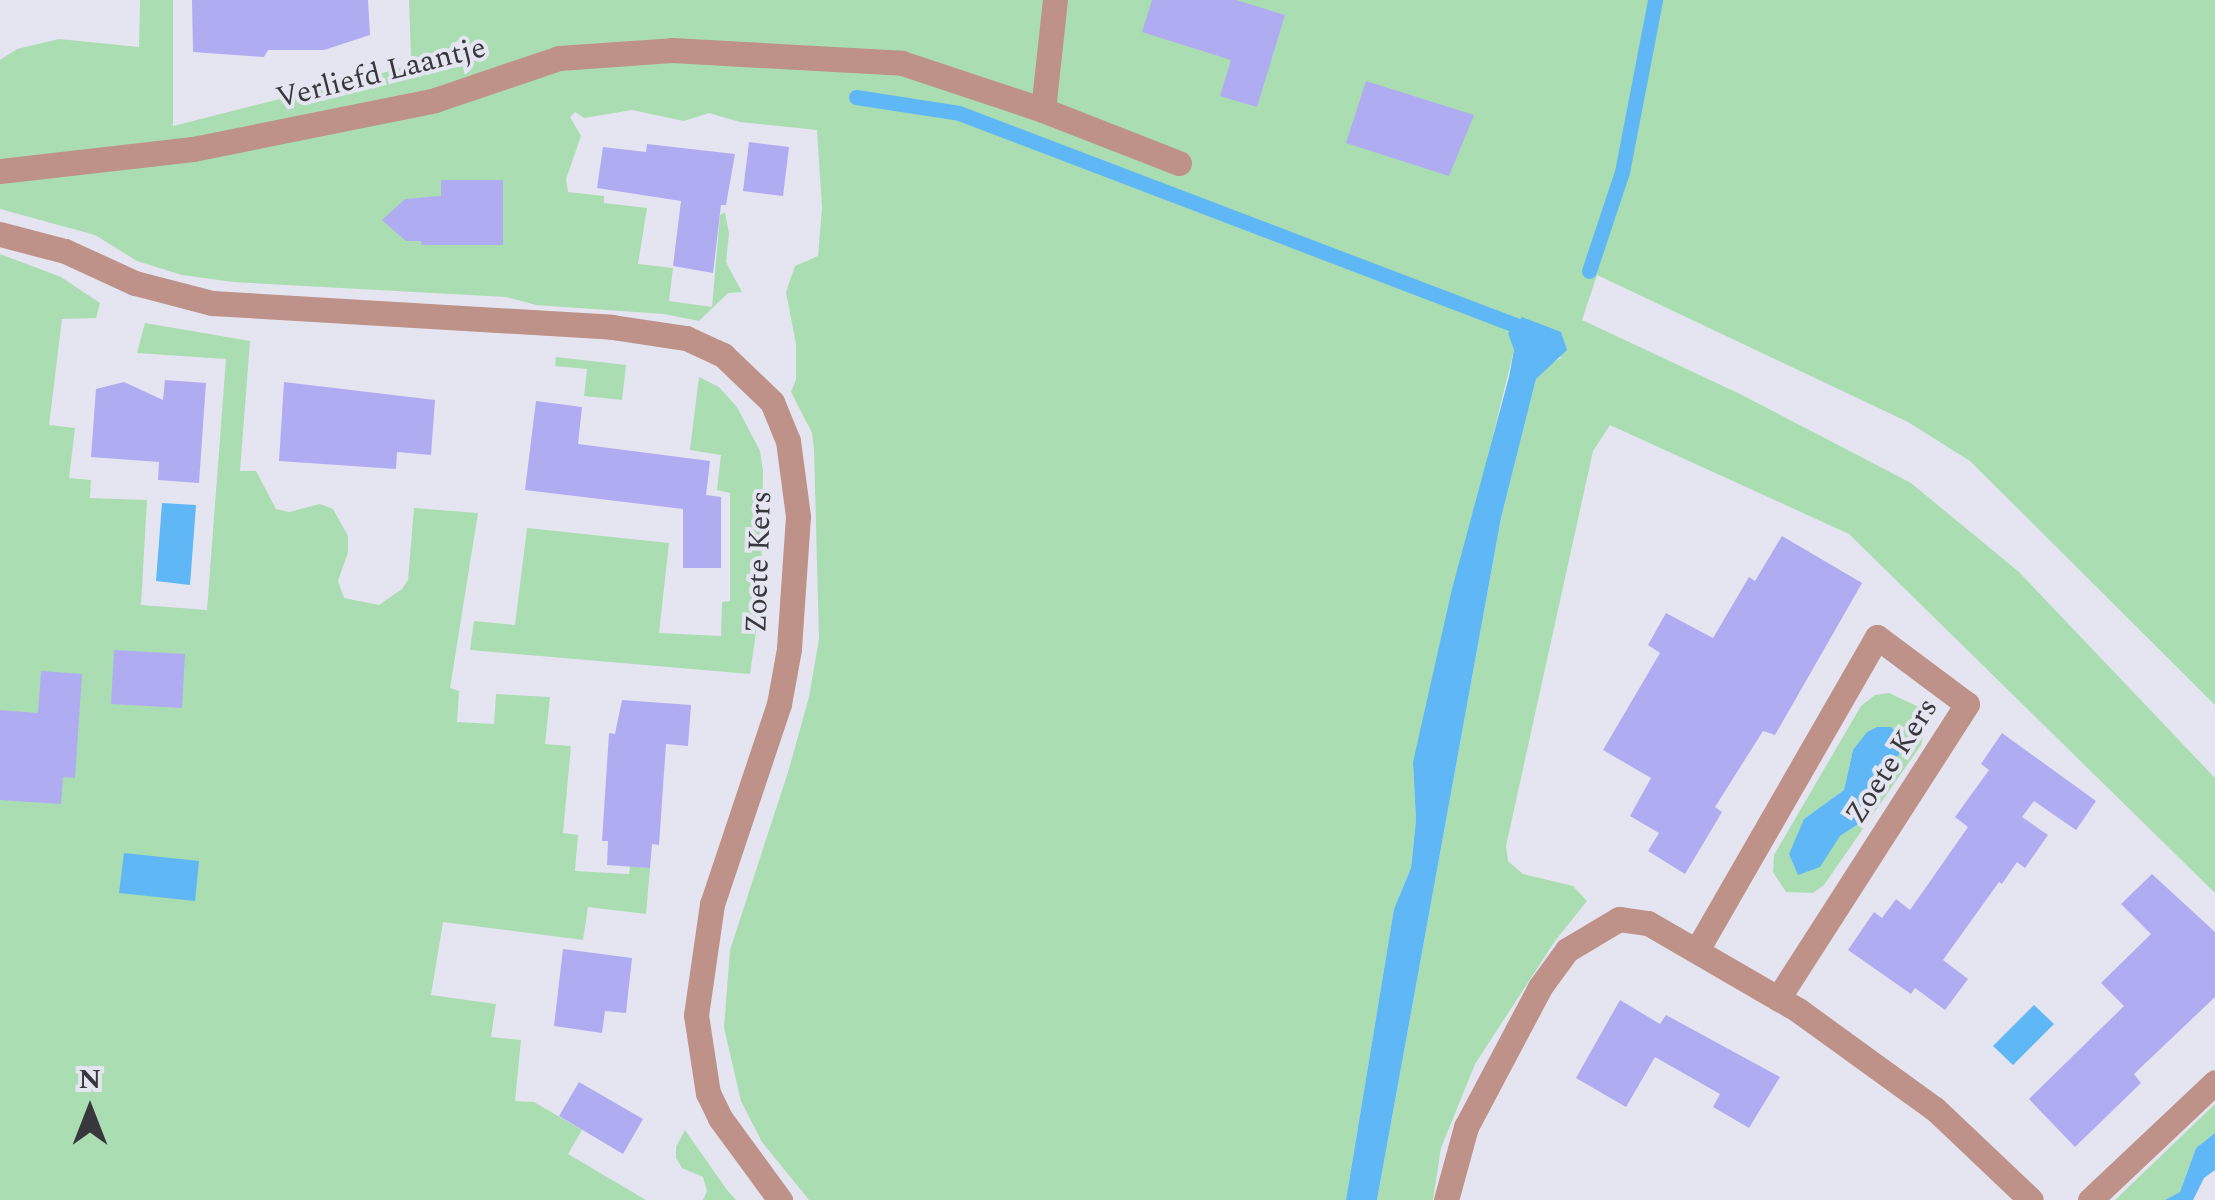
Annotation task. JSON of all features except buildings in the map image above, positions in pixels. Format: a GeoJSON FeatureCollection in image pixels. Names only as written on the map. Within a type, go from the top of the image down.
{"type":"FeatureCollection","features":[{"type":"Feature","properties":{"kind":"street"},"geometry":{"type":"LineString","coordinates":[[1043,110],[1054,0]]}},
{"type":"Feature","properties":{"kind":"street","name":"Verliefd Laantje"},"geometry":{"type":"LineString","coordinates":[[0,170],[193,149],[435,100],[559,58],[672,50],[902,62],[1179,162]]}},
{"type":"Feature","properties":{"kind":"street","name":"Zoete Kers"},"geometry":{"type":"LineString","coordinates":[[0,234],[48,245],[135,283],[212,303],[612,327],[672,336],[723,355],[764,393],[788,441],[797,503],[789,649],[775,719],[712,904],[696,1015],[708,1092],[720,1118],[780,1200]]}},
{"type":"Feature","properties":{"kind":"street","name":"Zoete Kers"},"geometry":{"type":"LineString","coordinates":[[1697,950],[1877,638],[1967,704],[1778,998]]}},
{"type":"Feature","properties":{"kind":"street"},"geometry":{"type":"LineString","coordinates":[[1446,1200],[1466,1127],[1502,1053],[1566,950],[1619,919],[1648,923],[1778,998],[1935,1109],[2031,1200]]}},
{"type":"Feature","properties":{"kind":"street"},"geometry":{"type":"LineString","coordinates":[[2090,1200],[2215,1082]]}},
{"type":"Feature","properties":{"kind":"green space"},"geometry":{"type":"Polygon","coordinates":[[[140,0],[173,0],[173,126],[398,69],[411,59],[409,0],[2215,0],[2215,705],[1970,461],[1908,422],[1597,275],[1582,320],[1738,393],[1911,483],[2019,572],[2215,778],[2215,893],[1849,534],[1610,425],[1593,451],[1506,846],[1508,861],[1523,874],[1573,886],[1587,901],[1555,941],[1475,1064],[1441,1148],[1433,1200],[1377,1200],[1501,518],[1536,379],[1541,370],[1562,357],[1514,350],[1413,762],[1416,820],[1411,868],[1394,909],[1346,1200],[809,1200],[762,1142],[741,1101],[724,1028],[730,950],[789,769],[809,697],[819,639],[814,449],[812,433],[791,392],[796,380],[796,344],[786,292],[795,266],[818,256],[822,208],[817,130],[740,122],[709,113],[684,121],[632,110],[584,118],[575,112],[570,117],[581,136],[566,179],[568,192],[604,196],[604,203],[647,208],[638,264],[673,268],[669,301],[712,307],[720,215],[725,212],[729,234],[726,262],[742,292],[728,293],[699,321],[664,314],[536,305],[506,297],[233,282],[182,275],[137,261],[95,235],[0,209],[0,60],[17,49],[59,39],[139,47],[140,0]]]}},
{"type":"Feature","properties":{"kind":"green space"},"geometry":{"type":"Polygon","coordinates":[[[0,254],[61,277],[100,303],[96,318],[62,319],[49,425],[75,428],[69,478],[91,480],[90,498],[147,500],[141,605],[207,610],[226,359],[137,353],[145,323],[250,341],[240,471],[256,471],[276,509],[289,512],[320,504],[333,509],[348,536],[348,552],[338,581],[344,598],[379,605],[402,589],[408,580],[414,508],[478,513],[450,688],[459,691],[457,722],[494,724],[496,694],[550,697],[545,744],[571,746],[563,833],[578,835],[575,871],[629,874],[630,866],[650,868],[646,914],[588,907],[583,940],[443,922],[431,995],[496,1004],[491,1037],[521,1040],[515,1101],[534,1102],[582,1130],[568,1154],[646,1200],[0,1200],[0,254]]]}},
{"type":"Feature","properties":{"kind":"green space"},"geometry":{"type":"Polygon","coordinates":[[[556,357],[626,365],[622,400],[584,396],[587,369],[555,366],[556,357]]]}},
{"type":"Feature","properties":{"kind":"green space"},"geometry":{"type":"Polygon","coordinates":[[[699,377],[719,387],[737,407],[760,451],[761,597],[750,674],[470,650],[474,621],[515,625],[527,528],[669,543],[659,633],[721,636],[722,602],[730,601],[730,493],[717,490],[721,455],[690,450],[699,377]]]}},
{"type":"Feature","properties":{"kind":"green space"},"geometry":{"type":"Polygon","coordinates":[[[1889,693],[1921,708],[1927,718],[1921,745],[1824,885],[1813,893],[1786,892],[1773,872],[1774,855],[1861,706],[1875,695],[1889,693]],[[1853,750],[1844,790],[1804,819],[1840,836],[1857,825],[1869,787],[1880,770],[1899,755],[1853,750]]]}},
{"type":"Feature","properties":{"kind":"green space"},"geometry":{"type":"Polygon","coordinates":[[[2215,1104],[2215,1133],[2196,1148],[2180,1192],[2165,1200],[2115,1200],[2215,1104]]]}},
{"type":"Feature","properties":{"kind":"green space"},"geometry":{"type":"Polygon","coordinates":[[[685,1130],[736,1200],[703,1200],[707,1191],[703,1177],[682,1168],[676,1158],[676,1147],[685,1130]]]}},
{"type":"Feature","properties":{"kind":"water"},"geometry":{"type":"Polygon","coordinates":[[[1522,317],[1561,332],[1567,350],[1536,379],[1501,518],[1377,1200],[1346,1200],[1394,909],[1411,868],[1416,820],[1413,762],[1452,589],[1509,377],[1514,350],[1508,333],[1522,317]]]}},
{"type":"Feature","properties":{"kind":"water"},"geometry":{"type":"Polygon","coordinates":[[[162,503],[196,505],[190,585],[156,581],[162,503]]]}},
{"type":"Feature","properties":{"kind":"water"},"geometry":{"type":"Polygon","coordinates":[[[1891,727],[1900,737],[1899,755],[1879,770],[1857,825],[1840,836],[1820,867],[1798,875],[1789,854],[1804,819],[1844,790],[1853,750],[1867,732],[1891,727]]]}},
{"type":"Feature","properties":{"kind":"water"},"geometry":{"type":"Polygon","coordinates":[[[124,853],[199,861],[195,901],[119,893],[124,853]]]}},
{"type":"Feature","properties":{"kind":"water"},"geometry":{"type":"Polygon","coordinates":[[[2034,1005],[2054,1024],[2013,1065],[1993,1046],[2034,1005]]]}},
{"type":"Feature","properties":{"kind":"water"},"geometry":{"type":"Polygon","coordinates":[[[2215,1133],[2215,1170],[2204,1178],[2193,1200],[2165,1200],[2180,1192],[2196,1148],[2215,1133]]]}},
{"type":"Feature","properties":{"kind":"waterway"},"geometry":{"type":"LineString","coordinates":[[1589,271],[1622,172],[1655,0]]}},
{"type":"Feature","properties":{"kind":"waterway"},"geometry":{"type":"LineString","coordinates":[[856,97],[959,113],[1531,331]]}}]}
